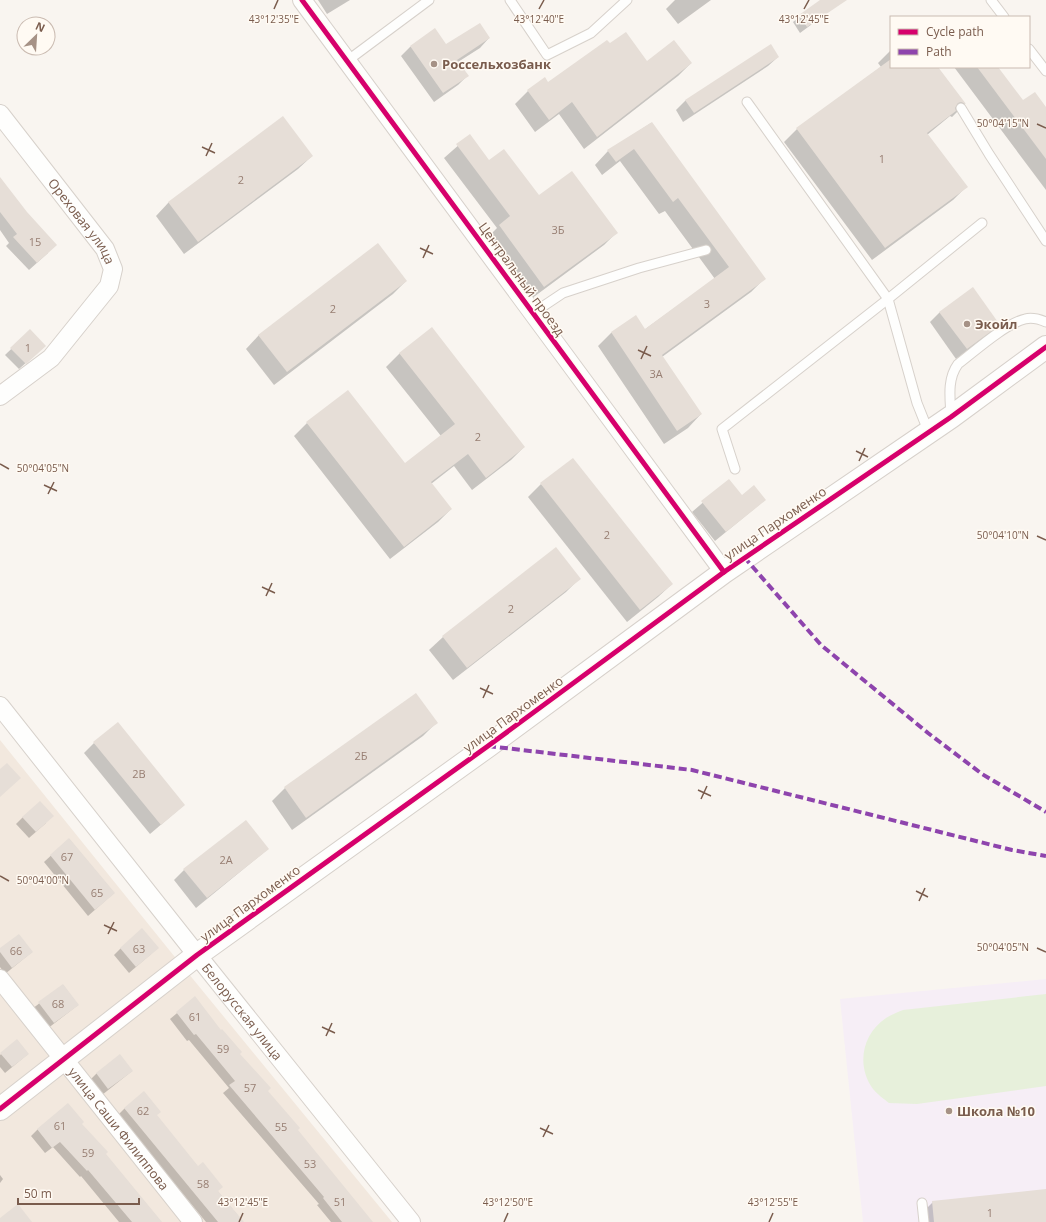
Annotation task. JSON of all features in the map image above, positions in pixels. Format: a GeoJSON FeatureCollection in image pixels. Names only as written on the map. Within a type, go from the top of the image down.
{"type":"FeatureCollection","features":[{"type":"Feature","properties":{"kind":"street","name":"Центральный проезд"},"geometry":{"type":"LineString","coordinates":[[302,0],[724,572]]}},
{"type":"Feature","properties":{"kind":"street","name":"Ореховая улица"},"geometry":{"type":"LineString","coordinates":[[0,114],[105,249],[113,269],[109,286],[51,358],[0,396]]}},
{"type":"Feature","properties":{"kind":"street","name":"улица Пархоменко"},"geometry":{"type":"LineString","coordinates":[[0,1109],[197,955],[488,746],[724,572],[951,418],[1046,347]]}},
{"type":"Feature","properties":{"kind":"street","name":"Белорусская улица"},"geometry":{"type":"LineString","coordinates":[[0,706],[411,1222]]}},
{"type":"Feature","properties":{"kind":"street","name":"улица Саши Филиппова"},"geometry":{"type":"LineString","coordinates":[[0,979],[64,1058],[192,1222]]}},
{"type":"Feature","properties":{"kind":"lane"},"geometry":{"type":"LineString","coordinates":[[347,61],[429,0]]}},
{"type":"Feature","properties":{"kind":"lane"},"geometry":{"type":"LineString","coordinates":[[510,0],[547,55],[591,33],[627,0]]}},
{"type":"Feature","properties":{"kind":"lane"},"geometry":{"type":"LineString","coordinates":[[991,0],[1003,16]]}},
{"type":"Feature","properties":{"kind":"lane"},"geometry":{"type":"LineString","coordinates":[[1030,50],[1046,71]]}},
{"type":"Feature","properties":{"kind":"lane"},"geometry":{"type":"LineString","coordinates":[[747,102],[888,299],[917,403],[929,433]]}},
{"type":"Feature","properties":{"kind":"lane"},"geometry":{"type":"LineString","coordinates":[[961,108],[1046,242]]}},
{"type":"Feature","properties":{"kind":"lane"},"geometry":{"type":"LineString","coordinates":[[735,469],[722,429],[982,223]]}},
{"type":"Feature","properties":{"kind":"lane"},"geometry":{"type":"LineString","coordinates":[[533,313],[563,293],[639,268],[706,250]]}},
{"type":"Feature","properties":{"kind":"lane"},"geometry":{"type":"LineString","coordinates":[[951,418],[950,382],[952,371],[958,364],[1014,322],[1026,318],[1038,318],[1046,322]]}},
{"type":"Feature","properties":{"kind":"lane"},"geometry":{"type":"LineString","coordinates":[[922,1202],[924,1222]]}},
{"type":"Feature","properties":{"kind":"shaded area"},"geometry":{"type":"Polygon","coordinates":[[[0,740],[170,951],[392,1222],[0,1222],[0,740]]]}},
{"type":"Feature","properties":{"kind":"shaded area","name":"Школа №10"},"geometry":{"type":"Polygon","coordinates":[[[1046,979],[1046,1222],[863,1222],[840,999],[1046,979]]]}},
{"type":"Feature","properties":{"kind":"green space"},"geometry":{"type":"Polygon","coordinates":[[[1046,994],[1046,1086],[917,1104],[889,1103],[873,1089],[868,1080],[864,1070],[863,1061],[867,1041],[871,1033],[878,1025],[886,1018],[894,1014],[903,1010],[1046,994]]]}},
{"type":"Feature","properties":{"kind":"building"},"geometry":{"type":"Polygon","coordinates":[[[820,0],[847,0],[807,27],[799,15],[820,0]]]}},
{"type":"Feature","properties":{"kind":"building"},"geometry":{"type":"Polygon","coordinates":[[[480,23],[490,38],[457,60],[469,76],[443,93],[410,46],[435,28],[446,44],[480,23]]]}},
{"type":"Feature","properties":{"kind":"building"},"geometry":{"type":"Polygon","coordinates":[[[626,32],[647,61],[674,40],[692,63],[597,137],[572,102],[549,120],[527,90],[545,77],[548,82],[607,40],[610,43],[626,32]]]}},
{"type":"Feature","properties":{"kind":"building"},"geometry":{"type":"Polygon","coordinates":[[[771,44],[779,57],[694,113],[685,100],[771,44]]]}},
{"type":"Feature","properties":{"kind":"building"},"geometry":{"type":"Polygon","coordinates":[[[890,60],[890,68],[939,68],[966,104],[961,102],[958,103],[955,108],[956,111],[927,133],[968,187],[885,248],[796,128],[890,60]]]}},
{"type":"Feature","properties":{"kind":"building"},"geometry":{"type":"Polygon","coordinates":[[[978,68],[999,68],[1023,100],[1035,92],[1046,107],[1046,159],[978,68]]]}},
{"type":"Feature","properties":{"kind":"building"},"geometry":{"type":"Polygon","coordinates":[[[283,116],[313,156],[198,242],[168,202],[283,116]]]}},
{"type":"Feature","properties":{"kind":"building"},"geometry":{"type":"Polygon","coordinates":[[[652,122],[766,279],[662,355],[702,414],[677,431],[611,332],[636,315],[645,329],[729,267],[678,198],[673,202],[634,149],[616,162],[607,150],[652,122]]]}},
{"type":"Feature","properties":{"kind":"building"},"geometry":{"type":"Polygon","coordinates":[[[470,134],[489,160],[504,149],[539,195],[572,171],[618,233],[544,287],[499,225],[510,216],[456,144],[470,134]]]}},
{"type":"Feature","properties":{"kind":"building"},"geometry":{"type":"Polygon","coordinates":[[[0,177],[27,212],[57,245],[37,263],[13,237],[17,234],[0,212],[0,177]]]}},
{"type":"Feature","properties":{"kind":"building"},"geometry":{"type":"Polygon","coordinates":[[[378,243],[407,281],[287,372],[258,335],[378,243]]]}},
{"type":"Feature","properties":{"kind":"building"},"geometry":{"type":"Polygon","coordinates":[[[973,287],[1000,325],[967,349],[939,312],[973,287]]]}},
{"type":"Feature","properties":{"kind":"building"},"geometry":{"type":"Polygon","coordinates":[[[432,327],[525,447],[486,478],[468,454],[431,482],[452,509],[404,547],[306,422],[348,390],[405,463],[455,424],[399,353],[432,327]]]}},
{"type":"Feature","properties":{"kind":"building"},"geometry":{"type":"Polygon","coordinates":[[[30,329],[46,346],[26,364],[10,348],[30,329]]]}},
{"type":"Feature","properties":{"kind":"building"},"geometry":{"type":"Polygon","coordinates":[[[573,458],[673,584],[640,610],[540,483],[573,458]]]}},
{"type":"Feature","properties":{"kind":"building"},"geometry":{"type":"Polygon","coordinates":[[[729,479],[742,495],[754,485],[766,500],[726,532],[701,501],[729,479]]]}},
{"type":"Feature","properties":{"kind":"building"},"geometry":{"type":"Polygon","coordinates":[[[556,547],[581,579],[467,668],[442,636],[556,547]]]}},
{"type":"Feature","properties":{"kind":"building"},"geometry":{"type":"Polygon","coordinates":[[[416,693],[438,723],[306,818],[284,787],[416,693]]]}},
{"type":"Feature","properties":{"kind":"building"},"geometry":{"type":"Polygon","coordinates":[[[118,722],[185,805],[161,825],[93,742],[118,722]]]}},
{"type":"Feature","properties":{"kind":"building"},"geometry":{"type":"Polygon","coordinates":[[[7,763],[21,778],[0,797],[0,769],[7,763]]]}},
{"type":"Feature","properties":{"kind":"building"},"geometry":{"type":"Polygon","coordinates":[[[40,801],[54,816],[36,832],[22,817],[40,801]]]}},
{"type":"Feature","properties":{"kind":"building"},"geometry":{"type":"Polygon","coordinates":[[[246,820],[269,849],[207,898],[183,869],[246,820]]]}},
{"type":"Feature","properties":{"kind":"building"},"geometry":{"type":"Polygon","coordinates":[[[69,838],[115,893],[95,910],[50,855],[69,838]]]}},
{"type":"Feature","properties":{"kind":"building"},"geometry":{"type":"Polygon","coordinates":[[[142,928],[159,948],[136,967],[120,948],[142,928]]]}},
{"type":"Feature","properties":{"kind":"building"},"geometry":{"type":"Polygon","coordinates":[[[19,934],[33,952],[12,968],[0,952],[0,948],[19,934]]]}},
{"type":"Feature","properties":{"kind":"building"},"geometry":{"type":"Polygon","coordinates":[[[63,984],[79,1005],[54,1023],[38,1002],[63,984]]]}},
{"type":"Feature","properties":{"kind":"building"},"geometry":{"type":"Polygon","coordinates":[[[195,996],[221,1030],[222,1029],[242,1052],[240,1054],[271,1088],[268,1091],[300,1128],[298,1130],[373,1222],[342,1222],[323,1198],[324,1197],[229,1085],[235,1081],[196,1034],[194,1035],[176,1012],[195,996]]]}},
{"type":"Feature","properties":{"kind":"building"},"geometry":{"type":"Polygon","coordinates":[[[17,1039],[29,1054],[12,1067],[0,1053],[17,1039]]]}},
{"type":"Feature","properties":{"kind":"building"},"geometry":{"type":"Polygon","coordinates":[[[120,1054],[133,1071],[108,1089],[96,1073],[120,1054]]]}},
{"type":"Feature","properties":{"kind":"building"},"geometry":{"type":"Polygon","coordinates":[[[144,1091],[161,1112],[157,1115],[198,1166],[203,1162],[223,1187],[218,1191],[244,1222],[218,1222],[124,1108],[144,1091]]]}},
{"type":"Feature","properties":{"kind":"building"},"geometry":{"type":"Polygon","coordinates":[[[68,1103],[84,1122],[82,1124],[108,1152],[106,1154],[162,1222],[132,1222],[88,1170],[87,1171],[60,1142],[52,1148],[37,1129],[68,1103]]]}},
{"type":"Feature","properties":{"kind":"building"},"geometry":{"type":"Polygon","coordinates":[[[1046,1189],[1046,1222],[934,1222],[932,1201],[1046,1189]]]}},
{"type":"Feature","properties":{"kind":"building"},"geometry":{"type":"Polygon","coordinates":[[[18,1204],[32,1222],[0,1222],[0,1218],[18,1204]]]}},
{"type":"Feature","properties":{"kind":"marked path"},"geometry":{"type":"LineString","coordinates":[[744,557],[821,645],[928,733],[982,774],[1046,812]]}},
{"type":"Feature","properties":{"kind":"marked path"},"geometry":{"type":"LineString","coordinates":[[488,746],[692,770],[1012,850],[1046,856]]}},
{"type":"Feature","properties":{"kind":"cycle path"},"geometry":{"type":"LineString","coordinates":[[302,0],[724,572]]}},
{"type":"Feature","properties":{"kind":"cycle path"},"geometry":{"type":"LineString","coordinates":[[0,1109],[197,955],[488,746],[724,572],[951,417],[1046,347]]}},
{"type":"Feature","properties":{"kind":"place","name":"Россельхозбанк"},"geometry":{"type":"Point","coordinates":[434,64]}},
{"type":"Feature","properties":{"kind":"place","name":"Экойл"},"geometry":{"type":"Point","coordinates":[967,324]}},
{"type":"Feature","properties":{"kind":"place","name":"Школа №10"},"geometry":{"type":"Point","coordinates":[949,1111]}}]}
